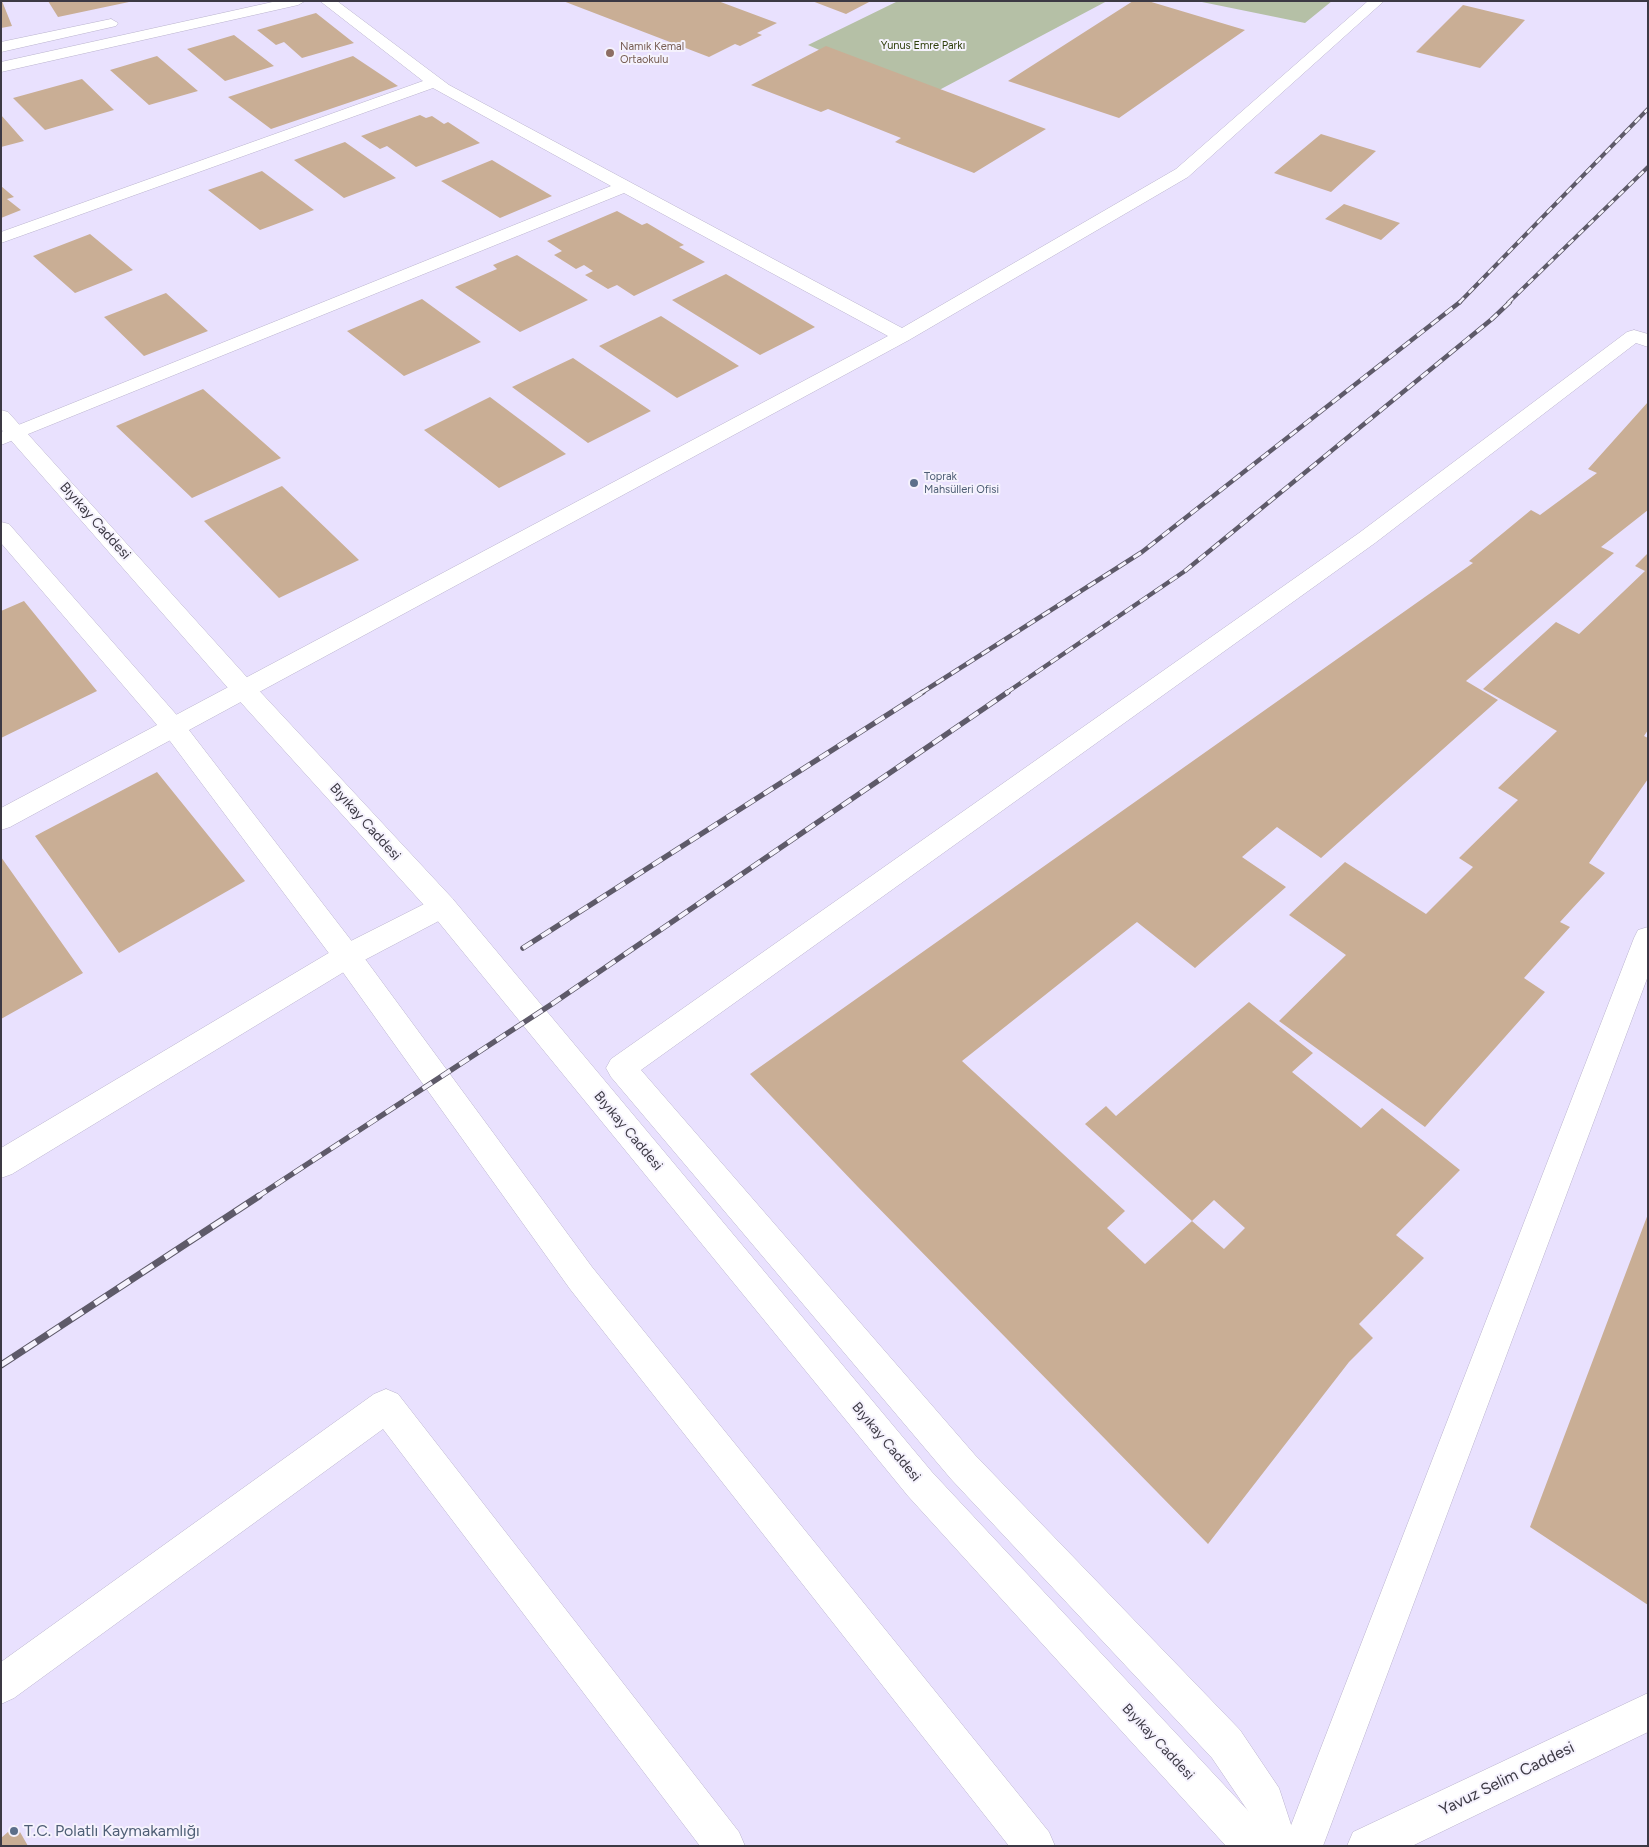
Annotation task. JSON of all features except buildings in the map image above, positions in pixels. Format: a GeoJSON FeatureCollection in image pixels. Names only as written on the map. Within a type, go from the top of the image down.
{"type":"FeatureCollection","features":[{"type":"Feature","properties":{"kind":"street"},"geometry":{"type":"LineString","coordinates":[[1,67],[298,1]]}},
{"type":"Feature","properties":{"kind":"street"},"geometry":{"type":"LineString","coordinates":[[327,1],[435,82],[624,187],[902,336]]}},
{"type":"Feature","properties":{"kind":"street"},"geometry":{"type":"LineString","coordinates":[[1,820],[902,336],[1182,173],[1377,1]]}},
{"type":"Feature","properties":{"kind":"street"},"geometry":{"type":"LineString","coordinates":[[1,47],[126,20]]}},
{"type":"Feature","properties":{"kind":"street"},"geometry":{"type":"LineString","coordinates":[[1,238],[435,82]]}},
{"type":"Feature","properties":{"kind":"street"},"geometry":{"type":"LineString","coordinates":[[6,429],[624,187]]}},
{"type":"Feature","properties":{"kind":"street"},"geometry":{"type":"LineString","coordinates":[[1278,1846],[1265,1802],[1226,1744],[963,1468],[622,1068],[1367,538],[1634,336],[1648,341]]}},
{"type":"Feature","properties":{"kind":"street","name":"Bıyıkay Caddesi"},"geometry":{"type":"LineString","coordinates":[[6,429],[442,906],[920,1484],[1254,1846]]}},
{"type":"Feature","properties":{"kind":"street"},"geometry":{"type":"LineString","coordinates":[[1,529],[173,727],[347,956],[581,1278],[1035,1846]]}},
{"type":"Feature","properties":{"kind":"street"},"geometry":{"type":"LineString","coordinates":[[1,1164],[347,956],[442,906]]}},
{"type":"Feature","properties":{"kind":"street"},"geometry":{"type":"LineString","coordinates":[[1303,1846],[1648,938]]}},
{"type":"Feature","properties":{"kind":"street"},"geometry":{"type":"LineString","coordinates":[[1,1685],[386,1406],[725,1846]]}},
{"type":"Feature","properties":{"kind":"street","name":"Yavuz Selim Caddesi"},"geometry":{"type":"LineString","coordinates":[[1367,1846],[1648,1712]]}},
{"type":"Feature","properties":{"kind":"green space","name":"Yunus Emre Parkı"},"geometry":{"type":"Polygon","coordinates":[[[898,1],[1107,1],[926,97],[808,45],[898,1]]]}},
{"type":"Feature","properties":{"kind":"green space"},"geometry":{"type":"Polygon","coordinates":[[[1197,1],[1332,1],[1305,23],[1197,1]]]}},
{"type":"Feature","properties":{"kind":"railway"},"geometry":{"type":"LineString","coordinates":[[1460,302],[1648,109]]}},
{"type":"Feature","properties":{"kind":"railway"},"geometry":{"type":"LineString","coordinates":[[1508,303],[1648,167]]}},
{"type":"Feature","properties":{"kind":"railway"},"geometry":{"type":"LineString","coordinates":[[921,693],[1142,552],[1460,302]]}},
{"type":"Feature","properties":{"kind":"railway"},"geometry":{"type":"LineString","coordinates":[[1006,693],[1185,571],[1492,319],[1510,302]]}},
{"type":"Feature","properties":{"kind":"railway"},"geometry":{"type":"LineString","coordinates":[[523,948],[923,692]]}},
{"type":"Feature","properties":{"kind":"railway"},"geometry":{"type":"LineString","coordinates":[[257,1197],[552,1004],[1008,692]]}},
{"type":"Feature","properties":{"kind":"railway"},"geometry":{"type":"LineString","coordinates":[[1,1365],[259,1196]]}},
{"type":"Feature","properties":{"kind":"place","name":"Namık Kemal Ortaokulu"},"geometry":{"type":"Point","coordinates":[610,53]}},
{"type":"Feature","properties":{"kind":"place","name":"Toprak Mahsülleri Ofisi"},"geometry":{"type":"Point","coordinates":[914,483]}},
{"type":"Feature","properties":{"kind":"place","name":"T.C. Polatlı Kaymakamlığı"},"geometry":{"type":"Point","coordinates":[14,1831]}}]}
